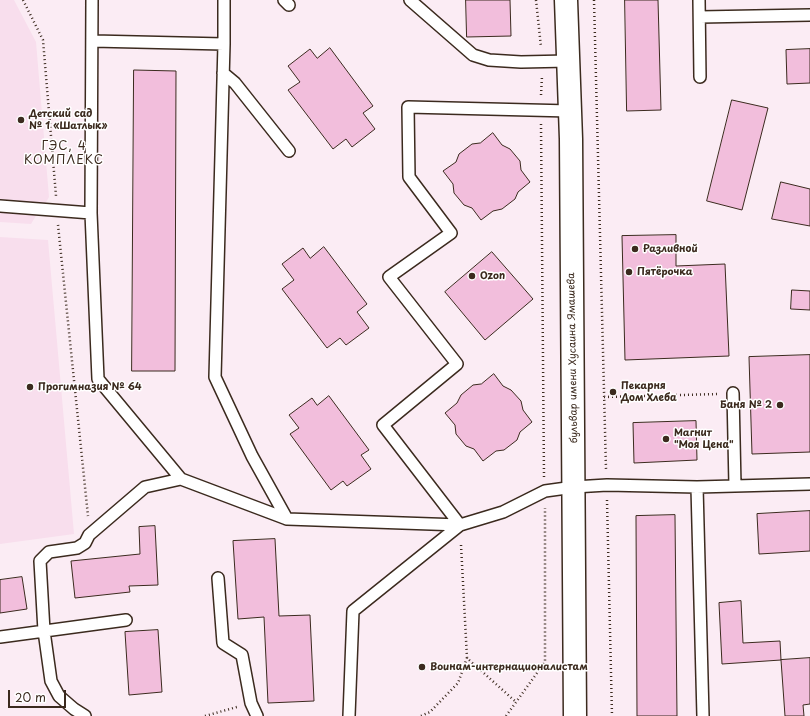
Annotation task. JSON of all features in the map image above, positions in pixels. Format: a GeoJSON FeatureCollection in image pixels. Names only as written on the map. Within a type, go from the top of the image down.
{"type":"FeatureCollection","features":[{"type":"Feature","properties":{"kind":"street","name":"бульвар имени Хусаина Ямашева"},"geometry":{"type":"LineString","coordinates":[[566,0],[570,111],[575,716]]}},
{"type":"Feature","properties":{"kind":"lane"},"geometry":{"type":"LineString","coordinates":[[92,0],[91,213],[98,379],[181,479],[287,519],[460,525],[503,512],[545,491],[574,487],[607,485],[697,487],[810,484]]}},
{"type":"Feature","properties":{"kind":"lane"},"geometry":{"type":"LineString","coordinates":[[224,0],[215,377],[252,456],[287,519]]}},
{"type":"Feature","properties":{"kind":"lane"},"geometry":{"type":"LineString","coordinates":[[410,0],[473,56],[489,60],[521,62],[568,61]]}},
{"type":"Feature","properties":{"kind":"lane"},"geometry":{"type":"LineString","coordinates":[[699,0],[700,77]]}},
{"type":"Feature","properties":{"kind":"lane"},"geometry":{"type":"LineString","coordinates":[[700,17],[810,15]]}},
{"type":"Feature","properties":{"kind":"lane"},"geometry":{"type":"LineString","coordinates":[[92,41],[224,44]]}},
{"type":"Feature","properties":{"kind":"lane"},"geometry":{"type":"LineString","coordinates":[[223,73],[235,83],[289,151]]}},
{"type":"Feature","properties":{"kind":"lane"},"geometry":{"type":"LineString","coordinates":[[460,525],[383,425],[457,364],[389,277],[451,233],[409,177],[408,107],[570,111]]}},
{"type":"Feature","properties":{"kind":"lane"},"geometry":{"type":"LineString","coordinates":[[0,206],[91,213]]}},
{"type":"Feature","properties":{"kind":"lane"},"geometry":{"type":"LineString","coordinates":[[733,393],[734,486]]}},
{"type":"Feature","properties":{"kind":"lane"},"geometry":{"type":"LineString","coordinates":[[85,716],[59,696],[51,681],[44,631],[40,561],[49,552],[77,548],[85,543],[90,535],[145,487],[181,479]]}},
{"type":"Feature","properties":{"kind":"lane"},"geometry":{"type":"LineString","coordinates":[[697,487],[703,716]]}},
{"type":"Feature","properties":{"kind":"lane"},"geometry":{"type":"LineString","coordinates":[[349,716],[353,611],[460,525]]}},
{"type":"Feature","properties":{"kind":"lane"},"geometry":{"type":"LineString","coordinates":[[218,578],[222,643],[242,655],[251,703],[257,716]]}},
{"type":"Feature","properties":{"kind":"lane"},"geometry":{"type":"LineString","coordinates":[[0,637],[126,620]]}},
{"type":"Feature","properties":{"kind":"path"},"geometry":{"type":"LineString","coordinates":[[23,0],[44,40],[57,211],[90,535]]}},
{"type":"Feature","properties":{"kind":"path"},"geometry":{"type":"LineString","coordinates":[[506,716],[545,662],[545,491],[541,110],[542,62],[536,0]]}},
{"type":"Feature","properties":{"kind":"path"},"geometry":{"type":"LineString","coordinates":[[594,0],[612,716]]}},
{"type":"Feature","properties":{"kind":"path"},"geometry":{"type":"LineString","coordinates":[[604,397],[733,393]]}},
{"type":"Feature","properties":{"kind":"path"},"geometry":{"type":"LineString","coordinates":[[421,716],[430,712],[458,683],[467,658],[460,525]]}},
{"type":"Feature","properties":{"kind":"path"},"geometry":{"type":"LineString","coordinates":[[467,658],[516,702]]}},
{"type":"Feature","properties":{"kind":"path"},"geometry":{"type":"LineString","coordinates":[[204,716],[251,703]]}},
{"type":"Feature","properties":{"kind":"shaded area","name":"Детский сад № 1 «Шатлык»"},"geometry":{"type":"Polygon","coordinates":[[[0,0],[14,0],[36,42],[49,197],[45,204],[39,204],[37,214],[31,224],[0,222],[0,0]]]}},
{"type":"Feature","properties":{"kind":"shaded area","name":"Прогимназия № 64"},"geometry":{"type":"Polygon","coordinates":[[[0,237],[48,240],[74,534],[0,544],[0,237]]]}},
{"type":"Feature","properties":{"kind":"building"},"geometry":{"type":"Polygon","coordinates":[[[466,0],[510,0],[511,36],[467,37],[466,0]]]}},
{"type":"Feature","properties":{"kind":"building"},"geometry":{"type":"Polygon","coordinates":[[[625,0],[658,0],[661,110],[627,111],[625,0]]]}},
{"type":"Feature","properties":{"kind":"building"},"geometry":{"type":"Polygon","coordinates":[[[330,48],[373,106],[363,113],[375,129],[352,147],[346,139],[333,149],[288,90],[300,82],[288,66],[310,49],[317,58],[330,48]]]}},
{"type":"Feature","properties":{"kind":"building"},"geometry":{"type":"Polygon","coordinates":[[[810,49],[810,83],[787,84],[786,50],[810,49]]]}},
{"type":"Feature","properties":{"kind":"building"},"geometry":{"type":"Polygon","coordinates":[[[134,70],[176,71],[175,371],[132,371],[134,70]]]}},
{"type":"Feature","properties":{"kind":"building"},"geometry":{"type":"Polygon","coordinates":[[[732,100],[768,108],[742,210],[707,201],[732,100]]]}},
{"type":"Feature","properties":{"kind":"building"},"geometry":{"type":"Polygon","coordinates":[[[493,133],[502,145],[510,149],[520,161],[521,170],[530,182],[518,192],[515,199],[502,209],[493,211],[481,220],[472,208],[464,205],[454,193],[453,184],[443,171],[456,162],[459,154],[472,144],[480,143],[493,133]]]}},
{"type":"Feature","properties":{"kind":"building"},"geometry":{"type":"Polygon","coordinates":[[[781,182],[810,189],[810,226],[772,219],[781,182]]]}},
{"type":"Feature","properties":{"kind":"building"},"geometry":{"type":"Polygon","coordinates":[[[676,235],[676,266],[725,264],[729,356],[625,360],[622,236],[676,235]]]}},
{"type":"Feature","properties":{"kind":"building"},"geometry":{"type":"Polygon","coordinates":[[[324,247],[367,304],[357,312],[369,328],[346,345],[340,338],[327,348],[282,289],[294,280],[282,264],[303,248],[310,258],[324,247]]]}},
{"type":"Feature","properties":{"kind":"building"},"geometry":{"type":"Polygon","coordinates":[[[492,252],[533,299],[485,340],[445,292],[492,252]]]}},
{"type":"Feature","properties":{"kind":"building"},"geometry":{"type":"Polygon","coordinates":[[[792,290],[810,291],[810,310],[791,309],[792,290]]]}},
{"type":"Feature","properties":{"kind":"building","name":"Баня № 2"},"geometry":{"type":"Polygon","coordinates":[[[810,355],[810,452],[752,454],[749,357],[810,355]]]}},
{"type":"Feature","properties":{"kind":"building"},"geometry":{"type":"Polygon","coordinates":[[[494,374],[503,386],[511,390],[521,401],[523,410],[532,422],[520,432],[517,440],[504,450],[496,451],[483,461],[474,449],[466,446],[456,434],[455,425],[445,413],[457,403],[461,395],[473,385],[481,384],[494,374]]]}},
{"type":"Feature","properties":{"kind":"building"},"geometry":{"type":"Polygon","coordinates":[[[329,396],[369,450],[361,455],[371,469],[347,486],[343,481],[331,490],[290,434],[299,428],[289,415],[312,398],[317,405],[329,396]]]}},
{"type":"Feature","properties":{"kind":"building"},"geometry":{"type":"Polygon","coordinates":[[[696,421],[697,460],[634,463],[633,423],[696,421]]]}},
{"type":"Feature","properties":{"kind":"building"},"geometry":{"type":"Polygon","coordinates":[[[810,511],[810,551],[759,554],[757,514],[810,511]]]}},
{"type":"Feature","properties":{"kind":"building"},"geometry":{"type":"Polygon","coordinates":[[[675,515],[677,716],[637,716],[636,516],[675,515]]]}},
{"type":"Feature","properties":{"kind":"building"},"geometry":{"type":"Polygon","coordinates":[[[155,526],[158,585],[129,586],[130,592],[75,598],[71,561],[140,554],[139,527],[155,526]]]}},
{"type":"Feature","properties":{"kind":"building"},"geometry":{"type":"Polygon","coordinates":[[[275,539],[279,616],[310,615],[314,701],[268,703],[264,617],[238,619],[233,541],[275,539]]]}},
{"type":"Feature","properties":{"kind":"building"},"geometry":{"type":"Polygon","coordinates":[[[22,577],[27,609],[0,613],[0,580],[22,577]]]}},
{"type":"Feature","properties":{"kind":"building"},"geometry":{"type":"Polygon","coordinates":[[[741,601],[743,643],[780,641],[781,660],[722,664],[719,603],[741,601]]]}},
{"type":"Feature","properties":{"kind":"building"},"geometry":{"type":"Polygon","coordinates":[[[158,630],[162,692],[129,695],[125,632],[158,630]]]}},
{"type":"Feature","properties":{"kind":"building"},"geometry":{"type":"Polygon","coordinates":[[[810,658],[810,704],[803,705],[804,716],[785,716],[781,660],[810,658]]]}},
{"type":"Feature","properties":{"kind":"place","name":"Детский сад № 1 «Шатлык»"},"geometry":{"type":"Point","coordinates":[21,120]}},
{"type":"Feature","properties":{"kind":"place","name":"Разливной"},"geometry":{"type":"Point","coordinates":[635,249]}},
{"type":"Feature","properties":{"kind":"place","name":"Пятёрочка"},"geometry":{"type":"Point","coordinates":[629,272]}},
{"type":"Feature","properties":{"kind":"place","name":"Ozon"},"geometry":{"type":"Point","coordinates":[472,276]}},
{"type":"Feature","properties":{"kind":"place","name":"Прогимназия № 64"},"geometry":{"type":"Point","coordinates":[30,387]}},
{"type":"Feature","properties":{"kind":"place","name":"Пекарня Дом Хлеба"},"geometry":{"type":"Point","coordinates":[613,392]}},
{"type":"Feature","properties":{"kind":"place","name":"Баня № 2"},"geometry":{"type":"Point","coordinates":[780,405]}},
{"type":"Feature","properties":{"kind":"place","name":"Магнит \"Моя Цена\""},"geometry":{"type":"Point","coordinates":[666,439]}},
{"type":"Feature","properties":{"kind":"place","name":"Воинам-интернационалистам"},"geometry":{"type":"Point","coordinates":[422,667]}},
{"type":"Feature","properties":{"kind":"district","name":"ГЭС, 4 КОМПЛЕКС"},"geometry":{"type":"Point","coordinates":[64,154]}}]}
